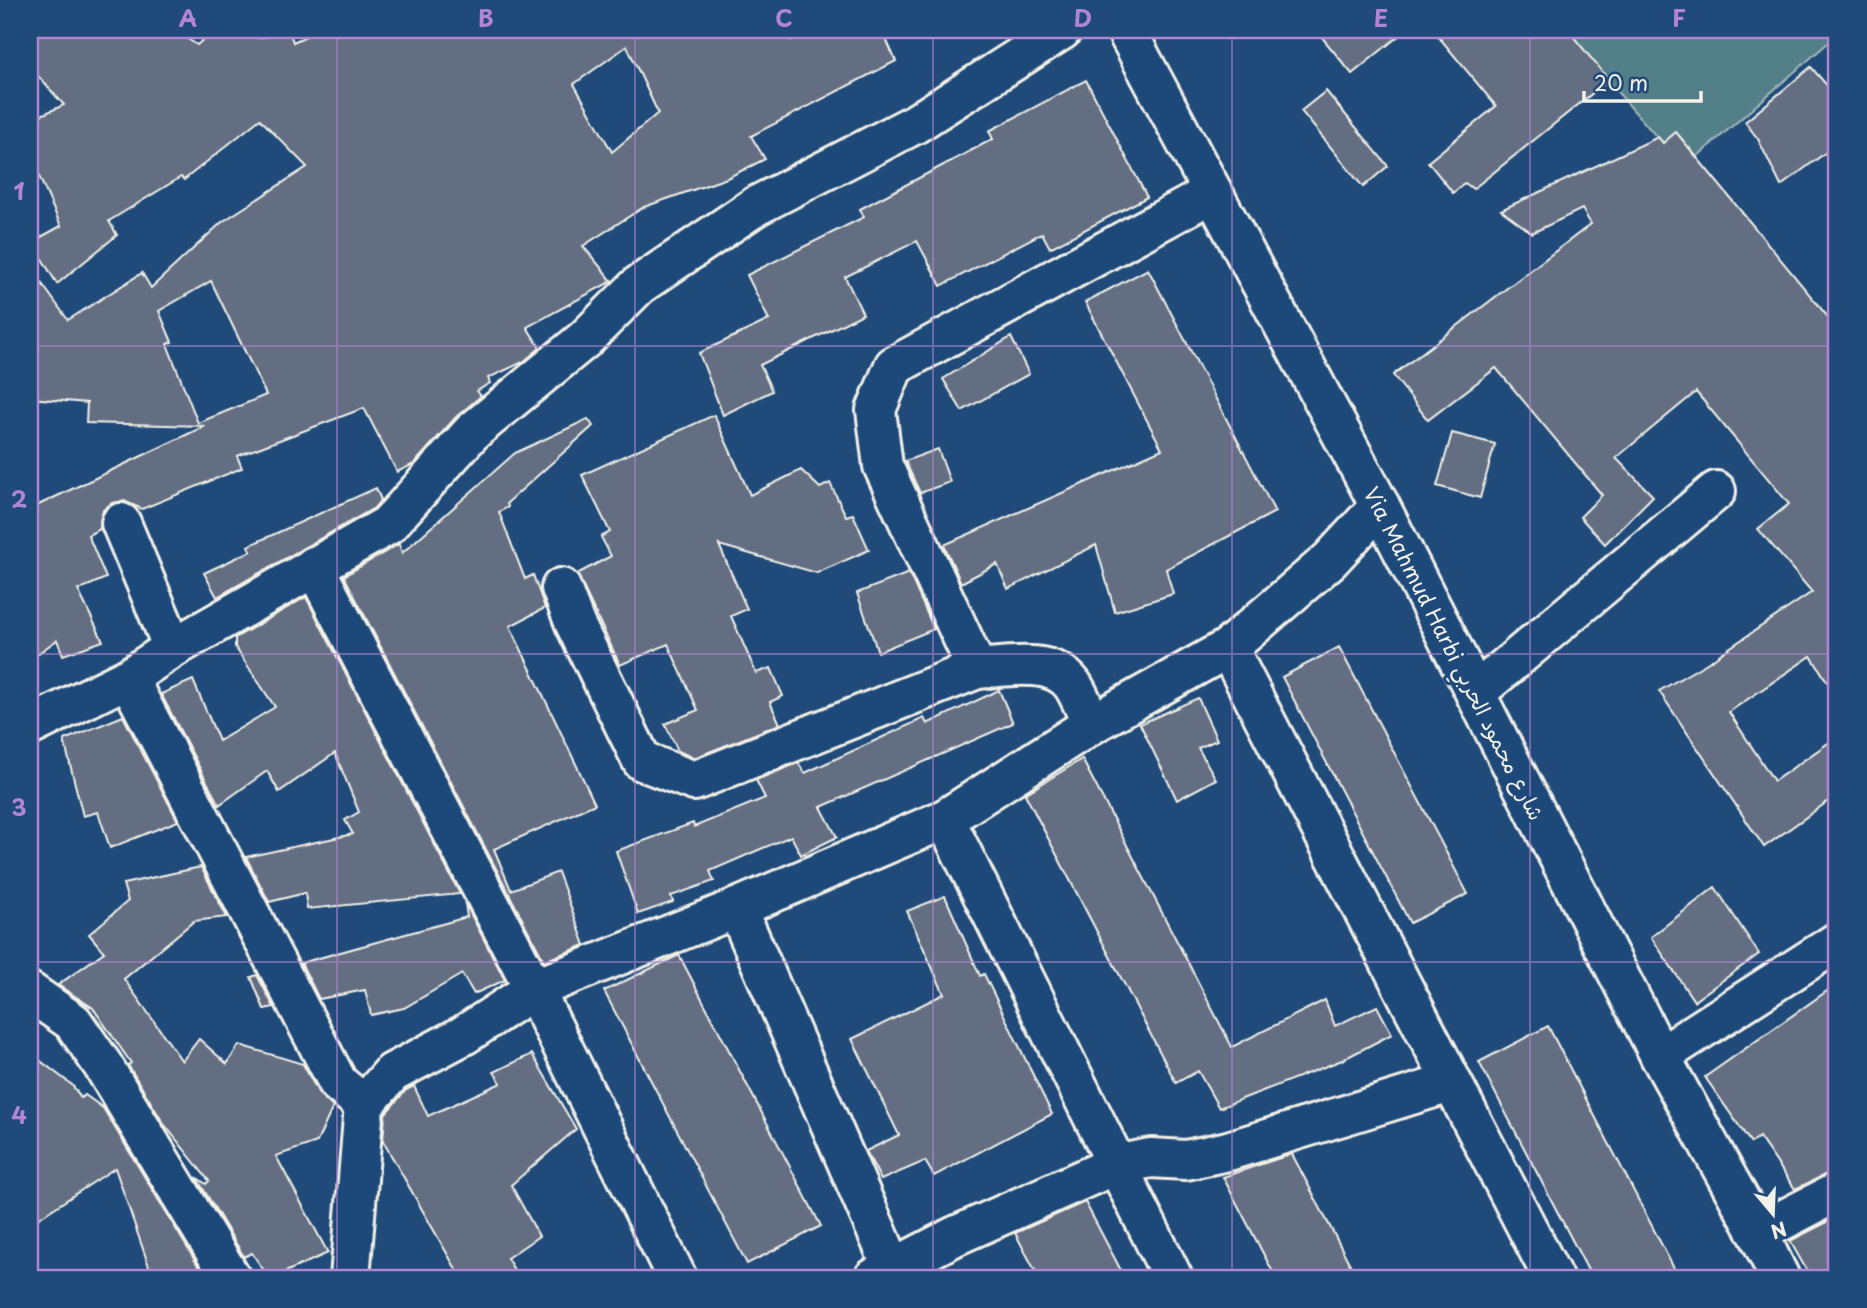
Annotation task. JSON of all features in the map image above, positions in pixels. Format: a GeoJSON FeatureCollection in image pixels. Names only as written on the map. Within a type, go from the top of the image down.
{"type":"FeatureCollection","features":[{"type":"Feature","properties":{"kind":"street"},"geometry":{"type":"LineString","coordinates":[[30,726],[128,678],[173,648],[388,525],[472,432],[585,339],[639,285],[746,212],[915,124],[1062,30]]}},
{"type":"Feature","properties":{"kind":"street","name":"Via Mahmud Harbi شارع محمود الحربي"},"geometry":{"type":"LineString","coordinates":[[1126,30],[1380,506],[1660,1056],[1780,1278]]}},
{"type":"Feature","properties":{"kind":"street"},"geometry":{"type":"LineString","coordinates":[[977,669],[883,466],[876,410],[894,366],[1212,193]]}},
{"type":"Feature","properties":{"kind":"street"},"geometry":{"type":"LineString","coordinates":[[1475,693],[1716,491]]}},
{"type":"Feature","properties":{"kind":"street"},"geometry":{"type":"LineString","coordinates":[[350,1278],[364,1105],[392,1073],[464,1035],[534,989],[737,908],[945,819],[1092,724],[1228,648],[1330,560],[1380,506]]}},
{"type":"Feature","properties":{"kind":"street"},"geometry":{"type":"LineString","coordinates":[[121,523],[173,648]]}},
{"type":"Feature","properties":{"kind":"street"},"geometry":{"type":"LineString","coordinates":[[314,566],[534,989],[677,1278]]}},
{"type":"Feature","properties":{"kind":"street"},"geometry":{"type":"LineString","coordinates":[[561,588],[575,624],[642,761],[694,781],[977,669],[1027,665],[1053,671],[1071,683],[1092,724]]}},
{"type":"Feature","properties":{"kind":"street"},"geometry":{"type":"LineString","coordinates":[[1228,648],[1450,1083],[1553,1278]]}},
{"type":"Feature","properties":{"kind":"street"},"geometry":{"type":"LineString","coordinates":[[128,678],[338,1083],[364,1105]]}},
{"type":"Feature","properties":{"kind":"street"},"geometry":{"type":"LineString","coordinates":[[945,819],[1173,1278]]}},
{"type":"Feature","properties":{"kind":"street"},"geometry":{"type":"LineString","coordinates":[[737,908],[888,1275],[956,1236],[1115,1165],[1151,1158],[1186,1160],[1228,1151],[1450,1083]]}},
{"type":"Feature","properties":{"kind":"street"},"geometry":{"type":"LineString","coordinates":[[1660,1056],[1833,954]]}},
{"type":"Feature","properties":{"kind":"street"},"geometry":{"type":"LineString","coordinates":[[30,992],[73,1022],[104,1067],[231,1278]]}},
{"type":"Feature","properties":{"kind":"street"},"geometry":{"type":"LineString","coordinates":[[1758,1233],[1837,1192]]}},
{"type":"Feature","properties":{"kind":"green space"},"geometry":{"type":"Polygon","coordinates":[[[1563,30],[1837,30],[1837,35],[1684,168],[1563,30]]]}},
{"type":"Feature","properties":{"kind":"building"},"geometry":{"type":"Polygon","coordinates":[[[30,30],[174,30],[197,45],[214,30],[245,30],[259,38],[289,30],[293,42],[319,30],[786,30],[791,40],[813,30],[882,30],[896,61],[751,136],[765,159],[727,178],[644,207],[583,246],[612,281],[527,327],[540,348],[523,362],[488,378],[490,383],[477,391],[481,396],[456,417],[414,464],[397,472],[364,408],[237,456],[242,468],[142,509],[124,501],[112,503],[103,510],[100,529],[88,535],[106,578],[78,590],[103,641],[63,655],[57,640],[30,659],[30,509],[205,426],[86,423],[87,403],[30,398],[30,267],[68,320],[142,273],[151,288],[222,222],[307,167],[260,119],[184,180],[181,177],[109,221],[117,235],[57,284],[32,242],[61,226],[30,156],[30,120],[64,105],[30,67],[30,30]],[[627,46],[574,84],[612,152],[658,113],[627,46]],[[211,281],[159,311],[172,342],[167,344],[198,423],[266,395],[211,281]]]}},
{"type":"Feature","properties":{"kind":"building"},"geometry":{"type":"Polygon","coordinates":[[[1316,30],[1406,30],[1352,74],[1316,30]]]}},
{"type":"Feature","properties":{"kind":"building"},"geometry":{"type":"Polygon","coordinates":[[[1433,30],[1568,30],[1609,80],[1473,189],[1465,183],[1453,193],[1428,162],[1496,106],[1433,30]]]}},
{"type":"Feature","properties":{"kind":"building"},"geometry":{"type":"Polygon","coordinates":[[[1811,67],[1837,97],[1837,144],[1781,186],[1758,139],[1745,122],[1811,67]]]}},
{"type":"Feature","properties":{"kind":"building"},"geometry":{"type":"Polygon","coordinates":[[[1086,80],[1147,197],[1050,248],[1042,233],[941,286],[917,241],[845,277],[863,314],[760,365],[772,391],[723,415],[699,353],[769,320],[747,275],[864,217],[860,209],[993,139],[989,131],[1086,80]]]}},
{"type":"Feature","properties":{"kind":"building"},"geometry":{"type":"Polygon","coordinates":[[[1326,91],[1388,166],[1363,187],[1301,111],[1326,91]]]}},
{"type":"Feature","properties":{"kind":"building"},"geometry":{"type":"Polygon","coordinates":[[[1676,132],[1837,328],[1837,697],[1811,656],[1729,712],[1774,781],[1837,737],[1837,795],[1764,847],[1659,691],[1707,663],[1812,592],[1758,529],[1789,504],[1696,392],[1616,458],[1653,496],[1605,544],[1580,517],[1602,495],[1496,368],[1428,420],[1393,375],[1591,224],[1582,209],[1532,233],[1501,210],[1658,137],[1663,143],[1676,132]]]}},
{"type":"Feature","properties":{"kind":"building"},"geometry":{"type":"Polygon","coordinates":[[[1148,269],[1275,512],[1166,569],[1173,594],[1115,612],[1096,545],[1008,589],[997,564],[961,583],[944,545],[1162,449],[1085,302],[1148,269]]]}},
{"type":"Feature","properties":{"kind":"building"},"geometry":{"type":"Polygon","coordinates":[[[1011,337],[1029,374],[962,411],[943,379],[1011,337]]]}},
{"type":"Feature","properties":{"kind":"building"},"geometry":{"type":"Polygon","coordinates":[[[714,415],[750,495],[801,470],[820,488],[830,483],[846,516],[853,514],[869,550],[817,573],[719,545],[747,609],[731,616],[756,673],[771,668],[783,696],[770,702],[780,724],[694,758],[678,751],[665,724],[698,710],[668,644],[620,665],[577,574],[611,556],[601,537],[610,532],[582,475],[714,415]]]}},
{"type":"Feature","properties":{"kind":"building"},"geometry":{"type":"Polygon","coordinates":[[[588,419],[593,426],[507,503],[508,507],[499,512],[525,579],[533,575],[545,608],[510,626],[595,804],[494,849],[511,890],[558,872],[585,945],[544,961],[344,576],[399,544],[402,553],[515,453],[588,419]]]}},
{"type":"Feature","properties":{"kind":"building"},"geometry":{"type":"Polygon","coordinates":[[[1452,433],[1495,444],[1480,498],[1437,486],[1452,433]]]}},
{"type":"Feature","properties":{"kind":"building"},"geometry":{"type":"Polygon","coordinates":[[[938,449],[950,482],[920,493],[905,461],[938,449]]]}},
{"type":"Feature","properties":{"kind":"building"},"geometry":{"type":"Polygon","coordinates":[[[376,488],[381,500],[374,508],[217,597],[204,573],[251,551],[248,546],[376,488]]]}},
{"type":"Feature","properties":{"kind":"building"},"geometry":{"type":"Polygon","coordinates":[[[909,573],[934,629],[878,652],[857,593],[909,573]]]}},
{"type":"Feature","properties":{"kind":"building"},"geometry":{"type":"Polygon","coordinates":[[[306,597],[460,894],[307,909],[305,893],[269,902],[246,857],[353,834],[345,820],[359,812],[335,753],[279,792],[267,771],[219,805],[161,694],[193,680],[219,741],[275,707],[235,647],[235,638],[306,597]]]}},
{"type":"Feature","properties":{"kind":"building"},"geometry":{"type":"Polygon","coordinates":[[[1339,647],[1468,894],[1410,923],[1282,677],[1339,647]]]}},
{"type":"Feature","properties":{"kind":"building"},"geometry":{"type":"Polygon","coordinates":[[[999,690],[1013,723],[821,807],[837,837],[801,855],[791,836],[710,871],[714,881],[671,896],[673,902],[638,914],[616,851],[693,823],[694,827],[765,798],[756,780],[798,763],[805,773],[924,718],[927,724],[999,690]]]}},
{"type":"Feature","properties":{"kind":"building"},"geometry":{"type":"Polygon","coordinates":[[[1198,698],[1217,740],[1198,748],[1216,779],[1177,800],[1140,724],[1198,698]]]}},
{"type":"Feature","properties":{"kind":"building"},"geometry":{"type":"Polygon","coordinates":[[[123,716],[178,821],[110,848],[98,812],[83,816],[64,740],[123,716]]]}},
{"type":"Feature","properties":{"kind":"building"},"geometry":{"type":"Polygon","coordinates":[[[1082,759],[1232,1047],[1325,1000],[1335,1026],[1377,1006],[1392,1034],[1342,1060],[1219,1108],[1198,1071],[1176,1083],[1025,794],[1082,759]]]}},
{"type":"Feature","properties":{"kind":"building"},"geometry":{"type":"Polygon","coordinates":[[[201,867],[227,917],[194,921],[124,979],[182,1061],[199,1039],[227,1064],[239,1045],[303,1064],[319,1094],[333,1107],[317,1142],[276,1156],[328,1253],[272,1278],[269,1278],[252,1253],[244,1257],[196,1177],[206,1184],[209,1181],[164,1124],[128,1065],[131,1063],[93,1008],[58,985],[104,952],[89,934],[128,901],[123,884],[201,867]]]}},
{"type":"Feature","properties":{"kind":"building"},"geometry":{"type":"Polygon","coordinates":[[[1715,887],[1759,954],[1694,1001],[1651,937],[1715,887]]]}},
{"type":"Feature","properties":{"kind":"building"},"geometry":{"type":"Polygon","coordinates":[[[945,896],[980,976],[984,974],[1052,1114],[934,1176],[925,1161],[881,1180],[866,1151],[899,1135],[852,1039],[944,994],[907,911],[945,896]]]}},
{"type":"Feature","properties":{"kind":"building"},"geometry":{"type":"Polygon","coordinates":[[[465,903],[505,980],[474,994],[462,974],[404,1008],[371,1015],[365,990],[319,999],[301,963],[467,917],[465,903]]]}},
{"type":"Feature","properties":{"kind":"building"},"geometry":{"type":"Polygon","coordinates":[[[679,955],[821,1226],[747,1264],[604,991],[679,955]]]}},
{"type":"Feature","properties":{"kind":"building"},"geometry":{"type":"Polygon","coordinates":[[[257,975],[274,1007],[264,1009],[251,977],[257,975]]]}},
{"type":"Feature","properties":{"kind":"building"},"geometry":{"type":"Polygon","coordinates":[[[1837,984],[1837,1170],[1795,1189],[1759,1137],[1751,1143],[1705,1077],[1837,984]]]}},
{"type":"Feature","properties":{"kind":"building"},"geometry":{"type":"Polygon","coordinates":[[[1548,1026],[1679,1278],[1592,1278],[1479,1062],[1548,1026]]]}},
{"type":"Feature","properties":{"kind":"building"},"geometry":{"type":"Polygon","coordinates":[[[30,1053],[72,1085],[81,1098],[85,1095],[103,1108],[205,1277],[153,1278],[115,1168],[30,1224],[30,1053]]]}},
{"type":"Feature","properties":{"kind":"building"},"geometry":{"type":"Polygon","coordinates":[[[532,1054],[576,1129],[511,1185],[539,1236],[507,1258],[519,1278],[461,1278],[383,1141],[385,1114],[406,1090],[414,1086],[428,1116],[501,1083],[494,1072],[532,1054]]]}},
{"type":"Feature","properties":{"kind":"building"},"geometry":{"type":"Polygon","coordinates":[[[1292,1154],[1357,1278],[1276,1278],[1223,1177],[1292,1154]]]}},
{"type":"Feature","properties":{"kind":"building"},"geometry":{"type":"Polygon","coordinates":[[[1085,1202],[1125,1278],[1039,1278],[1015,1233],[1085,1202]]]}},
{"type":"Feature","properties":{"kind":"building"},"geometry":{"type":"Polygon","coordinates":[[[1837,1217],[1837,1278],[1811,1278],[1790,1241],[1837,1217]]]}}]}
